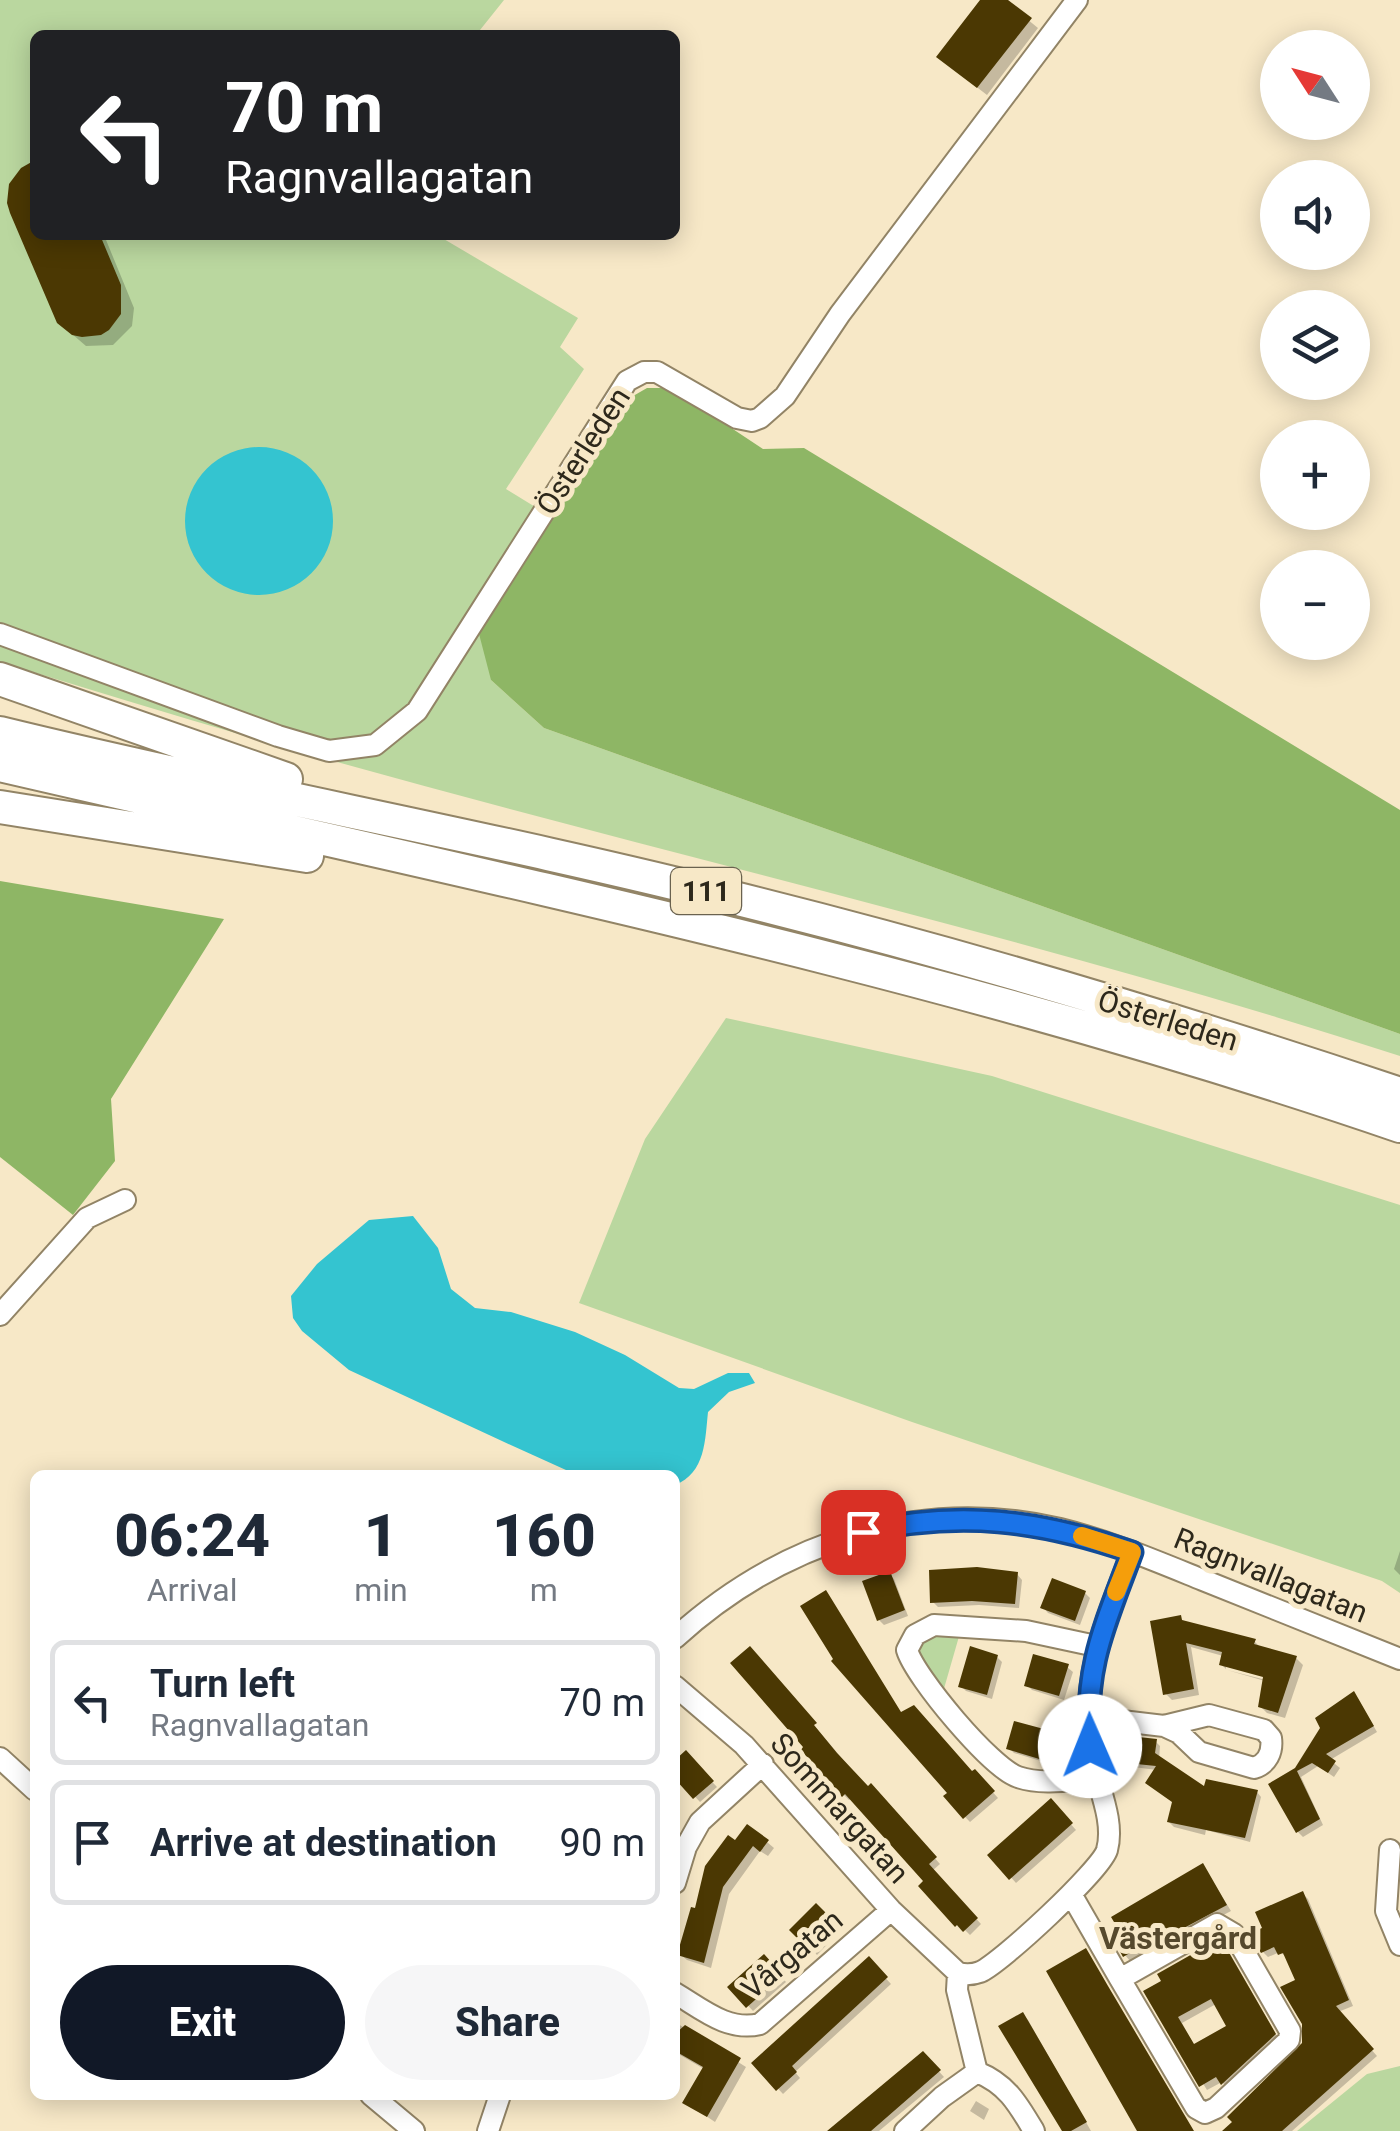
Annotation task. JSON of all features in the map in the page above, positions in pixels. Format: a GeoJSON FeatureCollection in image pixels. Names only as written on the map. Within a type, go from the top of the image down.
{"type":"FeatureCollection","features":[{"type":"Feature","properties":{"kind":"main road"},"geometry":{"type":"LineString","coordinates":[[0,679],[398,820]]}},
{"type":"Feature","properties":{"kind":"main road","name":"Österleden"},"geometry":{"type":"LineString","coordinates":[[0,733],[745,900],[943,953],[1257,1046],[1400,1094]]}},
{"type":"Feature","properties":{"kind":"main road","name":"Österleden"},"geometry":{"type":"LineString","coordinates":[[0,765],[784,945],[1062,1020],[1400,1126]]}},
{"type":"Feature","properties":{"kind":"main road"},"geometry":{"type":"LineString","coordinates":[[0,808],[560,893]]}},
{"type":"Feature","properties":{"kind":"street","name":"Österleden"},"geometry":{"type":"LineString","coordinates":[[0,634],[278,736],[329,751],[375,745],[417,710],[627,381],[639,373],[657,372],[744,420],[760,418],[778,405],[840,314],[1077,0]]}},
{"type":"Feature","properties":{"kind":"street"},"geometry":{"type":"LineString","coordinates":[[0,1315],[87,1218],[125,1200]]}},
{"type":"Feature","properties":{"kind":"street","name":"Ragnvallagatan"},"geometry":{"type":"LineString","coordinates":[[680,1634],[724,1597],[768,1569],[829,1543],[897,1524],[962,1518],[1059,1529],[1132,1552],[1400,1658]]}},
{"type":"Feature","properties":{"kind":"street"},"geometry":{"type":"LineString","coordinates":[[977,2072],[957,1990],[958,1973],[986,1969],[1094,1872],[1108,1848],[1109,1828],[1096,1779],[1088,1717],[1096,1646],[1132,1552]]}},
{"type":"Feature","properties":{"kind":"street"},"geometry":{"type":"LineString","coordinates":[[1096,1646],[1026,1631],[934,1625],[915,1635],[907,1650],[924,1680],[999,1766],[1018,1777],[1041,1781],[1096,1779]]}},
{"type":"Feature","properties":{"kind":"street","name":"Sommargatan"},"geometry":{"type":"LineString","coordinates":[[680,1690],[763,1764],[890,1910],[958,1973]]}},
{"type":"Feature","properties":{"kind":"street"},"geometry":{"type":"LineString","coordinates":[[1088,1717],[1164,1726],[1179,1733],[1199,1752],[1254,1768],[1265,1762],[1272,1748],[1267,1732],[1209,1714],[1164,1726]]}},
{"type":"Feature","properties":{"kind":"street"},"geometry":{"type":"LineString","coordinates":[[0,1758],[30,1785]]}},
{"type":"Feature","properties":{"kind":"street"},"geometry":{"type":"LineString","coordinates":[[680,1867],[700,1822],[763,1764]]}},
{"type":"Feature","properties":{"kind":"street"},"geometry":{"type":"LineString","coordinates":[[1390,1850],[1386,1911],[1400,1944]]}},
{"type":"Feature","properties":{"kind":"street"},"geometry":{"type":"LineString","coordinates":[[1071,1894],[1120,1979],[1196,2108],[1204,2113],[1216,2108],[1289,2040],[1290,2031],[1227,1927],[1217,1924],[1120,1979]]}},
{"type":"Feature","properties":{"kind":"street","name":"Vårgatan"},"geometry":{"type":"LineString","coordinates":[[680,1996],[730,2025],[746,2028],[760,2024],[890,1910]]}},
{"type":"Feature","properties":{"kind":"street"},"geometry":{"type":"LineString","coordinates":[[905,2131],[977,2072]]}},
{"type":"Feature","properties":{"kind":"street"},"geometry":{"type":"LineString","coordinates":[[977,2072],[996,2079],[1011,2094],[1034,2131]]}},
{"type":"Feature","properties":{"kind":"street"},"geometry":{"type":"LineString","coordinates":[[377,2100],[414,2131]]}},
{"type":"Feature","properties":{"kind":"street"},"geometry":{"type":"LineString","coordinates":[[488,2131],[498,2100]]}},
{"type":"Feature","properties":{"kind":"green space"},"geometry":{"type":"Polygon","coordinates":[[[0,0],[504,0],[480,30],[30,30],[30,240],[445,240],[578,318],[560,347],[584,369],[506,489],[550,516],[491,680],[544,728],[1400,1034],[1400,1056],[1126,973],[436,789],[0,662],[0,0]]]}},
{"type":"Feature","properties":{"kind":"green space"},"geometry":{"type":"Polygon","coordinates":[[[647,388],[671,388],[763,449],[804,448],[1400,810],[1400,1034],[544,728],[491,680],[478,630],[621,403],[647,388]]]}},
{"type":"Feature","properties":{"kind":"green space"},"geometry":{"type":"Polygon","coordinates":[[[0,881],[224,919],[111,1099],[115,1161],[73,1215],[0,1157],[0,881]]]}},
{"type":"Feature","properties":{"kind":"green space"},"geometry":{"type":"Polygon","coordinates":[[[726,1018],[992,1076],[1400,1205],[1400,1593],[1382,1581],[912,1422],[579,1303],[645,1139],[726,1018]]]}},
{"type":"Feature","properties":{"kind":"green space"},"geometry":{"type":"Polygon","coordinates":[[[960,1633],[943,1692],[918,1658],[923,1641],[931,1634],[960,1633]]]}},
{"type":"Feature","properties":{"kind":"green space"},"geometry":{"type":"Polygon","coordinates":[[[1400,2066],[1400,2131],[1297,2131],[1367,2074],[1400,2066]]]}},
{"type":"Feature","properties":{"kind":"water"},"geometry":{"type":"Polygon","coordinates":[[[259,447],[287,453],[311,469],[327,493],[333,521],[327,549],[311,573],[287,589],[259,595],[231,589],[207,573],[191,549],[185,521],[191,493],[207,469],[231,453],[259,447]]]}},
{"type":"Feature","properties":{"kind":"water"},"geometry":{"type":"Polygon","coordinates":[[[413,1216],[438,1248],[451,1289],[475,1308],[511,1312],[575,1332],[625,1355],[679,1388],[694,1389],[728,1373],[749,1373],[755,1383],[729,1392],[708,1412],[698,1464],[680,1482],[680,1470],[566,1470],[349,1370],[302,1331],[293,1318],[291,1296],[317,1264],[369,1220],[413,1216]]]}},
{"type":"Feature","properties":{"kind":"building"},"geometry":{"type":"Polygon","coordinates":[[[980,0],[1008,0],[1032,18],[977,88],[936,57],[980,0]]]}},
{"type":"Feature","properties":{"kind":"building"},"geometry":{"type":"Polygon","coordinates":[[[30,163],[30,240],[102,240],[121,285],[121,314],[101,335],[72,335],[57,323],[7,203],[9,184],[30,163]]]}},
{"type":"Feature","properties":{"kind":"building"},"geometry":{"type":"Polygon","coordinates":[[[977,1567],[1018,1572],[1015,1604],[930,1603],[929,1570],[977,1567]]]}},
{"type":"Feature","properties":{"kind":"building"},"geometry":{"type":"Polygon","coordinates":[[[890,1571],[905,1610],[877,1621],[862,1581],[890,1571]]]}},
{"type":"Feature","properties":{"kind":"building"},"geometry":{"type":"Polygon","coordinates":[[[1052,1578],[1086,1591],[1075,1621],[1040,1608],[1052,1578]]]}},
{"type":"Feature","properties":{"kind":"building"},"geometry":{"type":"Polygon","coordinates":[[[826,1590],[901,1712],[914,1705],[972,1771],[975,1769],[995,1791],[963,1819],[943,1796],[947,1793],[831,1661],[800,1606],[826,1590]]]}},
{"type":"Feature","properties":{"kind":"building"},"geometry":{"type":"Polygon","coordinates":[[[1181,1615],[1182,1620],[1256,1639],[1254,1644],[1297,1656],[1278,1713],[1258,1707],[1263,1677],[1219,1665],[1222,1652],[1186,1643],[1194,1689],[1163,1695],[1150,1621],[1181,1615]]]}},
{"type":"Feature","properties":{"kind":"building"},"geometry":{"type":"Polygon","coordinates":[[[750,1646],[817,1723],[814,1725],[837,1753],[868,1786],[871,1783],[937,1857],[929,1864],[978,1918],[963,1932],[918,1886],[923,1881],[845,1794],[842,1797],[824,1777],[730,1663],[750,1646]]]}},
{"type":"Feature","properties":{"kind":"building"},"geometry":{"type":"Polygon","coordinates":[[[970,1646],[998,1655],[987,1695],[958,1687],[970,1646]]]}},
{"type":"Feature","properties":{"kind":"building"},"geometry":{"type":"Polygon","coordinates":[[[1033,1654],[1069,1664],[1059,1696],[1024,1686],[1033,1654]]]}},
{"type":"Feature","properties":{"kind":"building"},"geometry":{"type":"Polygon","coordinates":[[[1354,1691],[1374,1726],[1326,1754],[1336,1761],[1328,1773],[1312,1763],[1297,1771],[1320,1819],[1296,1833],[1268,1784],[1295,1768],[1320,1728],[1315,1718],[1354,1691]]]}},
{"type":"Feature","properties":{"kind":"building"},"geometry":{"type":"Polygon","coordinates":[[[1014,1721],[1055,1732],[1046,1761],[1006,1749],[1014,1721]]]}},
{"type":"Feature","properties":{"kind":"building"},"geometry":{"type":"Polygon","coordinates":[[[1120,1735],[1157,1739],[1155,1753],[1204,1786],[1206,1779],[1258,1790],[1245,1838],[1167,1822],[1172,1802],[1145,1783],[1156,1766],[1117,1762],[1120,1735]]]}},
{"type":"Feature","properties":{"kind":"building"},"geometry":{"type":"Polygon","coordinates":[[[686,1750],[714,1781],[693,1799],[680,1785],[680,1755],[686,1750]]]}},
{"type":"Feature","properties":{"kind":"building"},"geometry":{"type":"Polygon","coordinates":[[[1051,1798],[1073,1823],[1009,1880],[987,1855],[1051,1798]]]}},
{"type":"Feature","properties":{"kind":"building"},"geometry":{"type":"Polygon","coordinates":[[[747,1824],[769,1840],[760,1852],[753,1846],[723,1887],[704,1963],[680,1956],[705,1866],[728,1835],[735,1840],[747,1824]]]}},
{"type":"Feature","properties":{"kind":"building"},"geometry":{"type":"Polygon","coordinates":[[[1203,1863],[1227,1905],[1123,1957],[1112,1937],[1120,1932],[1111,1917],[1203,1863]]]}},
{"type":"Feature","properties":{"kind":"building"},"geometry":{"type":"Polygon","coordinates":[[[1303,1891],[1349,2000],[1336,2006],[1374,2049],[1282,2131],[1222,2131],[1232,2122],[1227,2117],[1302,2043],[1302,2024],[1280,1987],[1295,1980],[1283,1953],[1278,1955],[1274,1947],[1261,1953],[1249,1933],[1262,1928],[1255,1912],[1303,1891]]]}},
{"type":"Feature","properties":{"kind":"building"},"geometry":{"type":"Polygon","coordinates":[[[816,1903],[837,1924],[810,1951],[789,1930],[816,1903]]]}},
{"type":"Feature","properties":{"kind":"building"},"geometry":{"type":"Polygon","coordinates":[[[1217,1940],[1224,1944],[1276,2034],[1221,2085],[1216,2077],[1199,2087],[1143,1991],[1161,1981],[1157,1974],[1217,1940]],[[1211,1999],[1178,2017],[1194,2044],[1226,2026],[1211,1999]]]}},
{"type":"Feature","properties":{"kind":"building"},"geometry":{"type":"Polygon","coordinates":[[[1086,1948],[1194,2131],[1137,2131],[1046,1971],[1086,1948]]]}},
{"type":"Feature","properties":{"kind":"building"},"geometry":{"type":"Polygon","coordinates":[[[764,1954],[783,1975],[746,2008],[727,1987],[764,1954]]]}},
{"type":"Feature","properties":{"kind":"building"},"geometry":{"type":"Polygon","coordinates":[[[869,1956],[888,1977],[792,2066],[797,2072],[776,2091],[751,2063],[869,1956]]]}},
{"type":"Feature","properties":{"kind":"building"},"geometry":{"type":"Polygon","coordinates":[[[1023,2012],[1087,2122],[1071,2131],[1062,2131],[998,2026],[1023,2012]]]}},
{"type":"Feature","properties":{"kind":"building"},"geometry":{"type":"Polygon","coordinates":[[[685,2025],[741,2058],[707,2117],[682,2103],[703,2067],[680,2054],[680,2030],[685,2025]]]}},
{"type":"Feature","properties":{"kind":"building"},"geometry":{"type":"Polygon","coordinates":[[[923,2051],[941,2070],[871,2131],[827,2131],[923,2051]]]}},
{"type":"Feature","properties":{"kind":"slow traffic"},"geometry":{"type":"LineString","coordinates":[[1082,1536],[1132,1552],[1116,1592]]}},
{"type":"Feature","properties":{"kind":"district","name":"Västergård"},"geometry":{"type":"Point","coordinates":[1178,1938]}},
{"type":"Feature","properties":{"kind":"route"},"geometry":{"type":"LineString","coordinates":[[863,1532],[897,1524],[962,1518],[1059,1529],[1132,1552],[1096,1646],[1090,1682],[1090,1746]]}}]}
